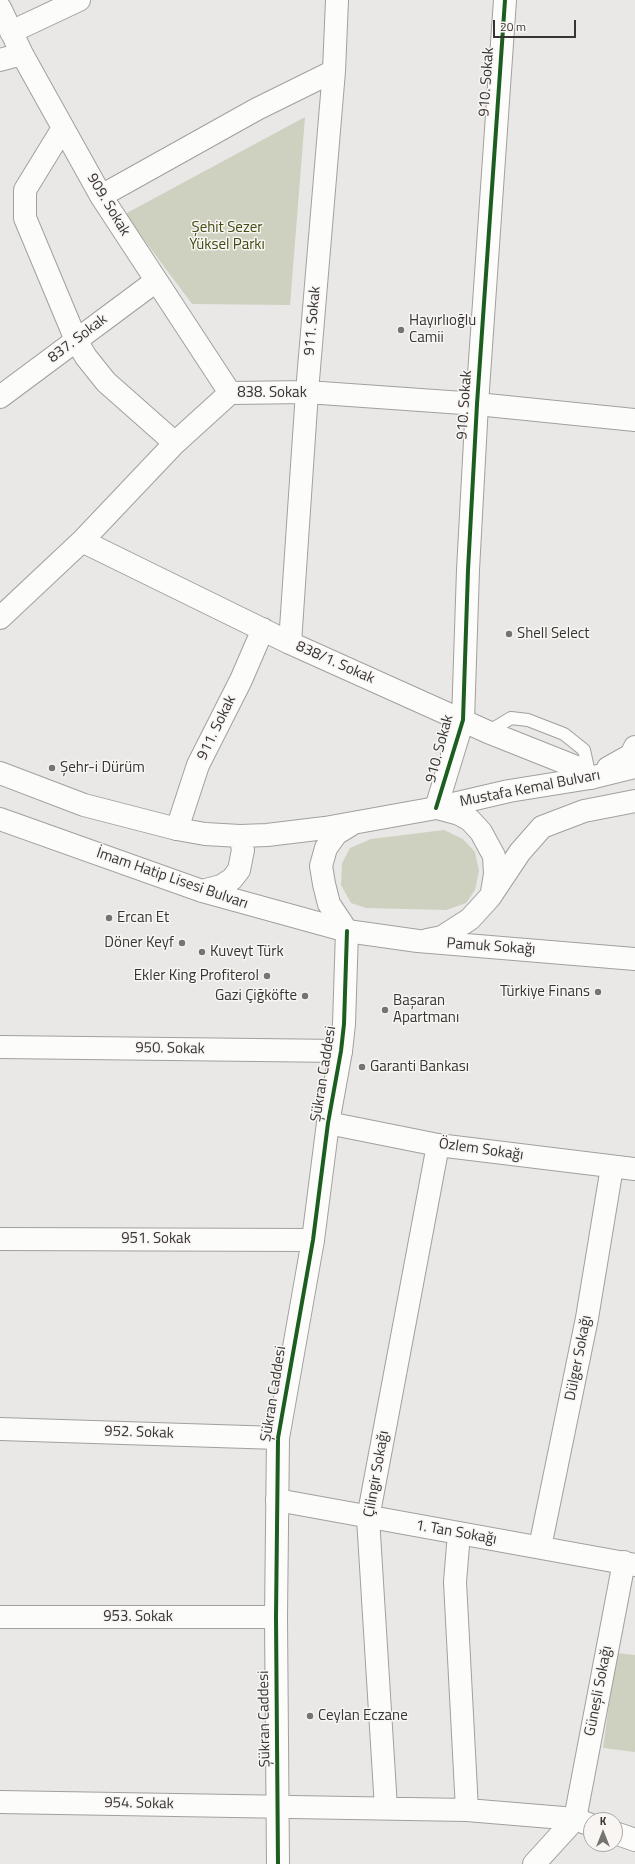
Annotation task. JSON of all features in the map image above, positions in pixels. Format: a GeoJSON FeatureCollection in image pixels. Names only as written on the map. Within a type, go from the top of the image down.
{"type":"FeatureCollection","features":[{"type":"Feature","properties":{"kind":"street"},"geometry":{"type":"LineString","coordinates":[[11,32],[79,0]]}},
{"type":"Feature","properties":{"kind":"street","name":"911. Sokak"},"geometry":{"type":"LineString","coordinates":[[290,643],[307,392],[334,71],[337,0]]}},
{"type":"Feature","properties":{"kind":"street","name":"910. Sokak"},"geometry":{"type":"LineString","coordinates":[[436,808],[463,720],[468,577],[477,404],[505,0]]}},
{"type":"Feature","properties":{"kind":"street","name":"909. Sokak"},"geometry":{"type":"LineString","coordinates":[[0,8],[22,54],[101,196],[230,393]]}},
{"type":"Feature","properties":{"kind":"street"},"geometry":{"type":"LineString","coordinates":[[0,60],[22,54]]}},
{"type":"Feature","properties":{"kind":"street"},"geometry":{"type":"LineString","coordinates":[[101,196],[257,109],[334,71]]}},
{"type":"Feature","properties":{"kind":"street"},"geometry":{"type":"LineString","coordinates":[[63,128],[25,190],[25,218],[76,340],[86,357],[106,382],[175,444]]}},
{"type":"Feature","properties":{"kind":"street","name":"837. Sokak"},"geometry":{"type":"LineString","coordinates":[[0,397],[156,281]]}},
{"type":"Feature","properties":{"kind":"street","name":"838. Sokak"},"geometry":{"type":"LineString","coordinates":[[0,618],[82,540],[175,444],[230,393],[307,392],[477,404],[635,420]]}},
{"type":"Feature","properties":{"kind":"street","name":"838/1. Sokak"},"geometry":{"type":"LineString","coordinates":[[82,540],[290,643],[488,732],[576,767],[590,778]]}},
{"type":"Feature","properties":{"kind":"street","name":"911. Sokak"},"geometry":{"type":"LineString","coordinates":[[177,829],[198,765],[241,680],[263,629]]}},
{"type":"Feature","properties":{"kind":"street"},"geometry":{"type":"LineString","coordinates":[[590,778],[631,755],[635,747]]}},
{"type":"Feature","properties":{"kind":"street","name":"Mustafa Kemal Bulvarı"},"geometry":{"type":"LineString","coordinates":[[355,822],[436,808],[510,791],[590,778],[635,767]]}},
{"type":"Feature","properties":{"kind":"street"},"geometry":{"type":"LineString","coordinates":[[0,773],[84,805],[177,829],[205,834],[240,836],[292,832],[355,822]]}},
{"type":"Feature","properties":{"kind":"street"},"geometry":{"type":"LineString","coordinates":[[418,942],[442,937],[470,919],[490,897],[520,852],[542,827],[584,811],[635,801]]}},
{"type":"Feature","properties":{"kind":"street"},"geometry":{"type":"LineString","coordinates":[[436,808],[459,814],[470,820],[482,832],[490,845],[494,856],[496,874],[490,897]]}},
{"type":"Feature","properties":{"kind":"street","name":"İmam Hatip Lisesi Bulvarı"},"geometry":{"type":"LineString","coordinates":[[0,819],[202,891],[347,931]]}},
{"type":"Feature","properties":{"kind":"street"},"geometry":{"type":"LineString","coordinates":[[347,931],[329,904],[321,866],[326,848],[336,834],[355,822]]}},
{"type":"Feature","properties":{"kind":"street"},"geometry":{"type":"LineString","coordinates":[[202,891],[221,886],[232,879],[239,870],[243,850],[240,836]]}},
{"type":"Feature","properties":{"kind":"street","name":"Pamuk Sokağı"},"geometry":{"type":"LineString","coordinates":[[347,931],[418,942],[635,959]]}},
{"type":"Feature","properties":{"kind":"street","name":"Şükran Caddesi"},"geometry":{"type":"LineString","coordinates":[[278,1864],[276,1617],[278,1438],[313,1240],[328,1123],[341,1051],[344,1024],[347,931]]}},
{"type":"Feature","properties":{"kind":"street","name":"950. Sokak"},"geometry":{"type":"LineString","coordinates":[[0,1047],[341,1051]]}},
{"type":"Feature","properties":{"kind":"street","name":"Özlem Sokağı"},"geometry":{"type":"LineString","coordinates":[[328,1123],[438,1145],[635,1169]]}},
{"type":"Feature","properties":{"kind":"street","name":"Çilingir Sokağı"},"geometry":{"type":"LineString","coordinates":[[386,1808],[368,1518],[438,1145]]}},
{"type":"Feature","properties":{"kind":"street","name":"Dülger Sokağı"},"geometry":{"type":"LineString","coordinates":[[540,1547],[587,1318],[612,1167]]}},
{"type":"Feature","properties":{"kind":"street","name":"951. Sokak"},"geometry":{"type":"LineString","coordinates":[[0,1239],[313,1240]]}},
{"type":"Feature","properties":{"kind":"street","name":"952. Sokak"},"geometry":{"type":"LineString","coordinates":[[0,1429],[278,1438]]}},
{"type":"Feature","properties":{"kind":"street","name":"1. Tan Sokağı"},"geometry":{"type":"LineString","coordinates":[[277,1500],[368,1518],[540,1547],[629,1564]]}},
{"type":"Feature","properties":{"kind":"street"},"geometry":{"type":"LineString","coordinates":[[459,1533],[455,1582],[467,1810]]}},
{"type":"Feature","properties":{"kind":"street","name":"Güneşli Sokağı"},"geometry":{"type":"LineString","coordinates":[[585,1812],[629,1564]]}},
{"type":"Feature","properties":{"kind":"street","name":"953. Sokak"},"geometry":{"type":"LineString","coordinates":[[0,1617],[276,1617]]}},
{"type":"Feature","properties":{"kind":"street","name":"954. Sokak"},"geometry":{"type":"LineString","coordinates":[[0,1802],[467,1810],[583,1822]]}},
{"type":"Feature","properties":{"kind":"street"},"geometry":{"type":"LineString","coordinates":[[534,1864],[583,1822]]}},
{"type":"Feature","properties":{"kind":"street"},"geometry":{"type":"LineString","coordinates":[[623,1836],[635,1840]]}},
{"type":"Feature","properties":{"kind":"green space","name":"Şehit Sezer Yüksel Parkı"},"geometry":{"type":"Polygon","coordinates":[[[305,117],[290,305],[192,304],[125,214],[305,117]]]}},
{"type":"Feature","properties":{"kind":"green space"},"geometry":{"type":"Polygon","coordinates":[[[444,830],[463,839],[475,852],[479,871],[475,890],[466,903],[446,910],[366,908],[351,903],[341,885],[342,863],[350,848],[371,839],[444,830]]]}},
{"type":"Feature","properties":{"kind":"green space"},"geometry":{"type":"Polygon","coordinates":[[[616,1653],[635,1655],[635,1752],[603,1748],[616,1653]]]}},
{"type":"Feature","properties":{"kind":"cycle path"},"geometry":{"type":"LineString","coordinates":[[436,808],[463,720],[468,570],[477,404],[505,0]]}},
{"type":"Feature","properties":{"kind":"cycle path"},"geometry":{"type":"LineString","coordinates":[[278,1864],[276,1617],[278,1438],[313,1240],[328,1123],[341,1051],[344,1024],[347,931]]}},
{"type":"Feature","properties":{"kind":"place","name":"Hayırlıoğlu Camii"},"geometry":{"type":"Point","coordinates":[401,330]}},
{"type":"Feature","properties":{"kind":"place","name":"Shell Select"},"geometry":{"type":"Point","coordinates":[509,634]}},
{"type":"Feature","properties":{"kind":"place","name":"Şehr-i Dürüm"},"geometry":{"type":"Point","coordinates":[52,768]}},
{"type":"Feature","properties":{"kind":"place","name":"Ercan Et"},"geometry":{"type":"Point","coordinates":[109,918]}},
{"type":"Feature","properties":{"kind":"place","name":"Döner Keyf"},"geometry":{"type":"Point","coordinates":[182,943]}},
{"type":"Feature","properties":{"kind":"place","name":"Kuveyt Türk"},"geometry":{"type":"Point","coordinates":[202,952]}},
{"type":"Feature","properties":{"kind":"place","name":"Ekler King Profiterol"},"geometry":{"type":"Point","coordinates":[267,976]}},
{"type":"Feature","properties":{"kind":"place","name":"Türkiye Finans"},"geometry":{"type":"Point","coordinates":[598,992]}},
{"type":"Feature","properties":{"kind":"place","name":"Gazi Çiğköfte"},"geometry":{"type":"Point","coordinates":[305,996]}},
{"type":"Feature","properties":{"kind":"place","name":"Başaran Apartmanı"},"geometry":{"type":"Point","coordinates":[385,1010]}},
{"type":"Feature","properties":{"kind":"place","name":"Garanti Bankası"},"geometry":{"type":"Point","coordinates":[362,1067]}},
{"type":"Feature","properties":{"kind":"place","name":"Ceylan Eczane"},"geometry":{"type":"Point","coordinates":[310,1716]}}]}
